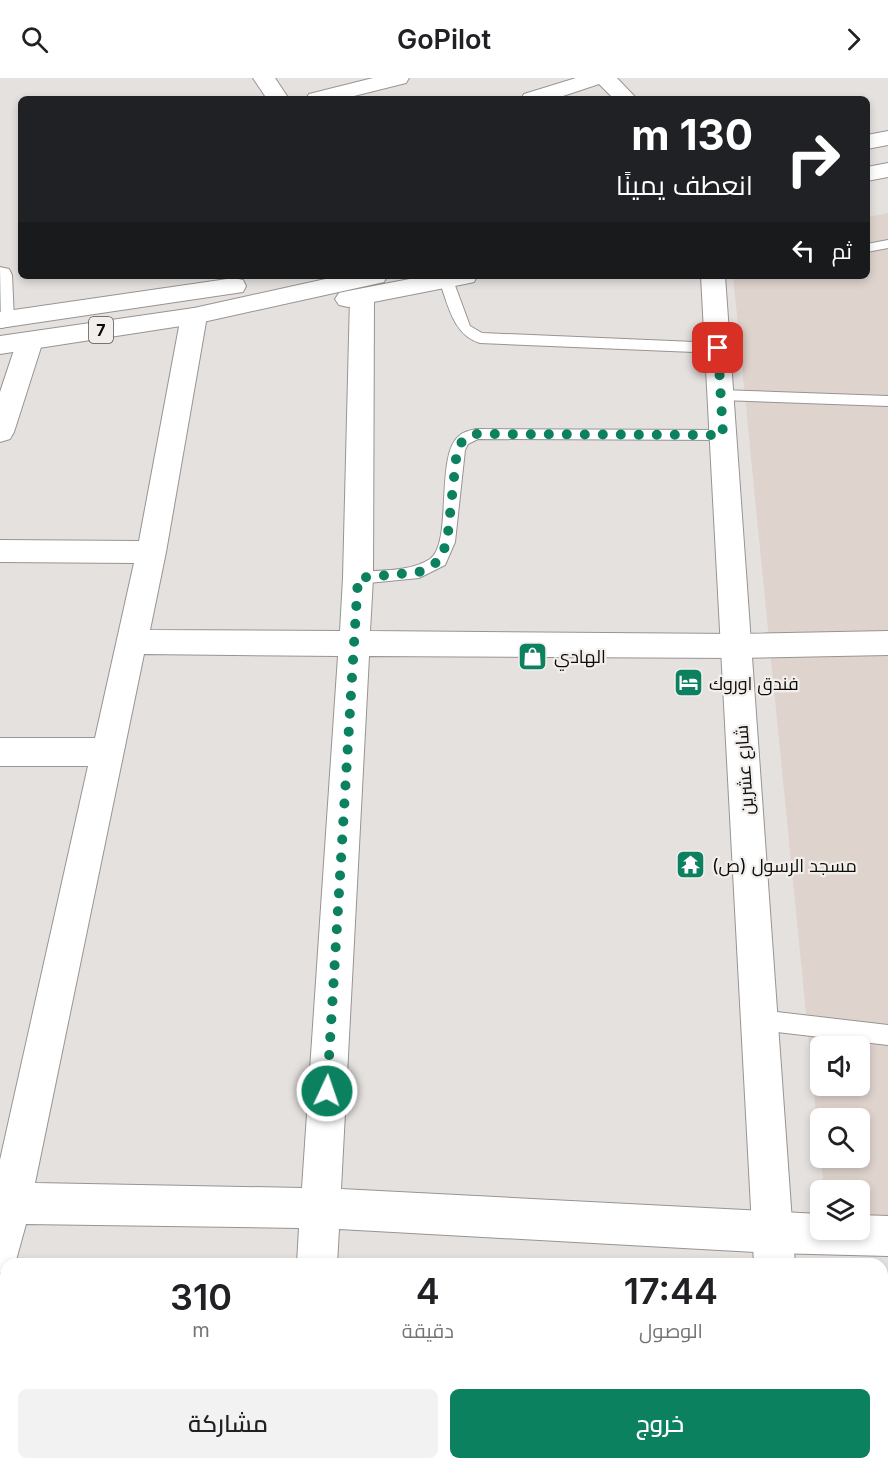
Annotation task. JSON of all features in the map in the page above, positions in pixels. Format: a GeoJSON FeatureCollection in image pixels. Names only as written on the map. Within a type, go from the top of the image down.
{"type":"FeatureCollection","features":[{"type":"Feature","properties":{"kind":"main road"},"geometry":{"type":"LineString","coordinates":[[264,78],[276,96]]}},
{"type":"Feature","properties":{"kind":"main road"},"geometry":{"type":"LineString","coordinates":[[329,96],[398,78]]}},
{"type":"Feature","properties":{"kind":"main road"},"geometry":{"type":"LineString","coordinates":[[541,96],[598,78]]}},
{"type":"Feature","properties":{"kind":"main road"},"geometry":{"type":"LineString","coordinates":[[605,78],[623,96]]}},
{"type":"Feature","properties":{"kind":"main road"},"geometry":{"type":"LineString","coordinates":[[870,141],[888,138]]}},
{"type":"Feature","properties":{"kind":"main road"},"geometry":{"type":"LineString","coordinates":[[870,157],[888,153]]}},
{"type":"Feature","properties":{"kind":"main road"},"geometry":{"type":"LineString","coordinates":[[870,173],[888,170]]}},
{"type":"Feature","properties":{"kind":"main road"},"geometry":{"type":"LineString","coordinates":[[870,193],[888,190]]}},
{"type":"Feature","properties":{"kind":"main road"},"geometry":{"type":"LineString","coordinates":[[0,275],[1,320]]}},
{"type":"Feature","properties":{"kind":"main road"},"geometry":{"type":"LineString","coordinates":[[101,305],[214,279]]}},
{"type":"Feature","properties":{"kind":"main road"},"geometry":{"type":"LineString","coordinates":[[0,1252],[5,1203],[151,552],[198,315],[305,307],[368,286],[444,279]]}},
{"type":"Feature","properties":{"kind":"main road","name":"شارع عشرين"},"geometry":{"type":"LineString","coordinates":[[716,279],[720,395],[774,1249]]}},
{"type":"Feature","properties":{"kind":"main road","name":"7"},"geometry":{"type":"LineString","coordinates":[[1,320],[101,305],[290,283],[368,286]]}},
{"type":"Feature","properties":{"kind":"main road","name":"7"},"geometry":{"type":"LineString","coordinates":[[0,345],[198,315],[290,283]]}},
{"type":"Feature","properties":{"kind":"main road"},"geometry":{"type":"LineString","coordinates":[[317,1258],[358,578],[368,286]]}},
{"type":"Feature","properties":{"kind":"main road"},"geometry":{"type":"LineString","coordinates":[[0,432],[30,341]]}},
{"type":"Feature","properties":{"kind":"main road"},"geometry":{"type":"LineString","coordinates":[[0,551],[151,552]]}},
{"type":"Feature","properties":{"kind":"main road"},"geometry":{"type":"LineString","coordinates":[[131,642],[736,646],[888,643]]}},
{"type":"Feature","properties":{"kind":"main road"},"geometry":{"type":"LineString","coordinates":[[0,752],[107,752]]}},
{"type":"Feature","properties":{"kind":"main road"},"geometry":{"type":"LineString","coordinates":[[5,1203],[320,1208],[774,1249],[888,1236]]}},
{"type":"Feature","properties":{"kind":"lane"},"geometry":{"type":"LineString","coordinates":[[870,247],[888,244]]}},
{"type":"Feature","properties":{"kind":"lane"},"geometry":{"type":"LineString","coordinates":[[455,279],[464,327],[468,332],[480,338],[718,348]]}},
{"type":"Feature","properties":{"kind":"lane"},"geometry":{"type":"LineString","coordinates":[[720,395],[888,401]]}},
{"type":"Feature","properties":{"kind":"lane"},"geometry":{"type":"LineString","coordinates":[[358,578],[419,572],[439,561],[447,542],[457,450],[463,440],[476,434],[723,435]]}},
{"type":"Feature","properties":{"kind":"lane"},"geometry":{"type":"LineString","coordinates":[[760,1020],[888,1035]]}},
{"type":"Feature","properties":{"kind":"shaded area"},"geometry":{"type":"Polygon","coordinates":[[[888,213],[888,1236],[870,1232],[870,1180],[823,1180],[822,1168],[870,1168],[870,1108],[815,1108],[814,1096],[870,1096],[870,1036],[810,1036],[810,1053],[733,279],[870,279],[870,216],[888,213]]]}},
{"type":"Feature","properties":{"kind":"place","name":"الهادي"},"geometry":{"type":"Point","coordinates":[533,656]}},
{"type":"Feature","properties":{"kind":"place","name":"فندق اوروك"},"geometry":{"type":"Point","coordinates":[688,683]}},
{"type":"Feature","properties":{"kind":"place","name":"مسجد الرسول (ص)"},"geometry":{"type":"Point","coordinates":[691,865]}},
{"type":"Feature","properties":{"kind":"route"},"geometry":{"type":"LineString","coordinates":[[327,1091],[358,578],[419,572],[439,561],[447,542],[457,450],[463,440],[476,434],[723,435],[718,348]]}}]}
